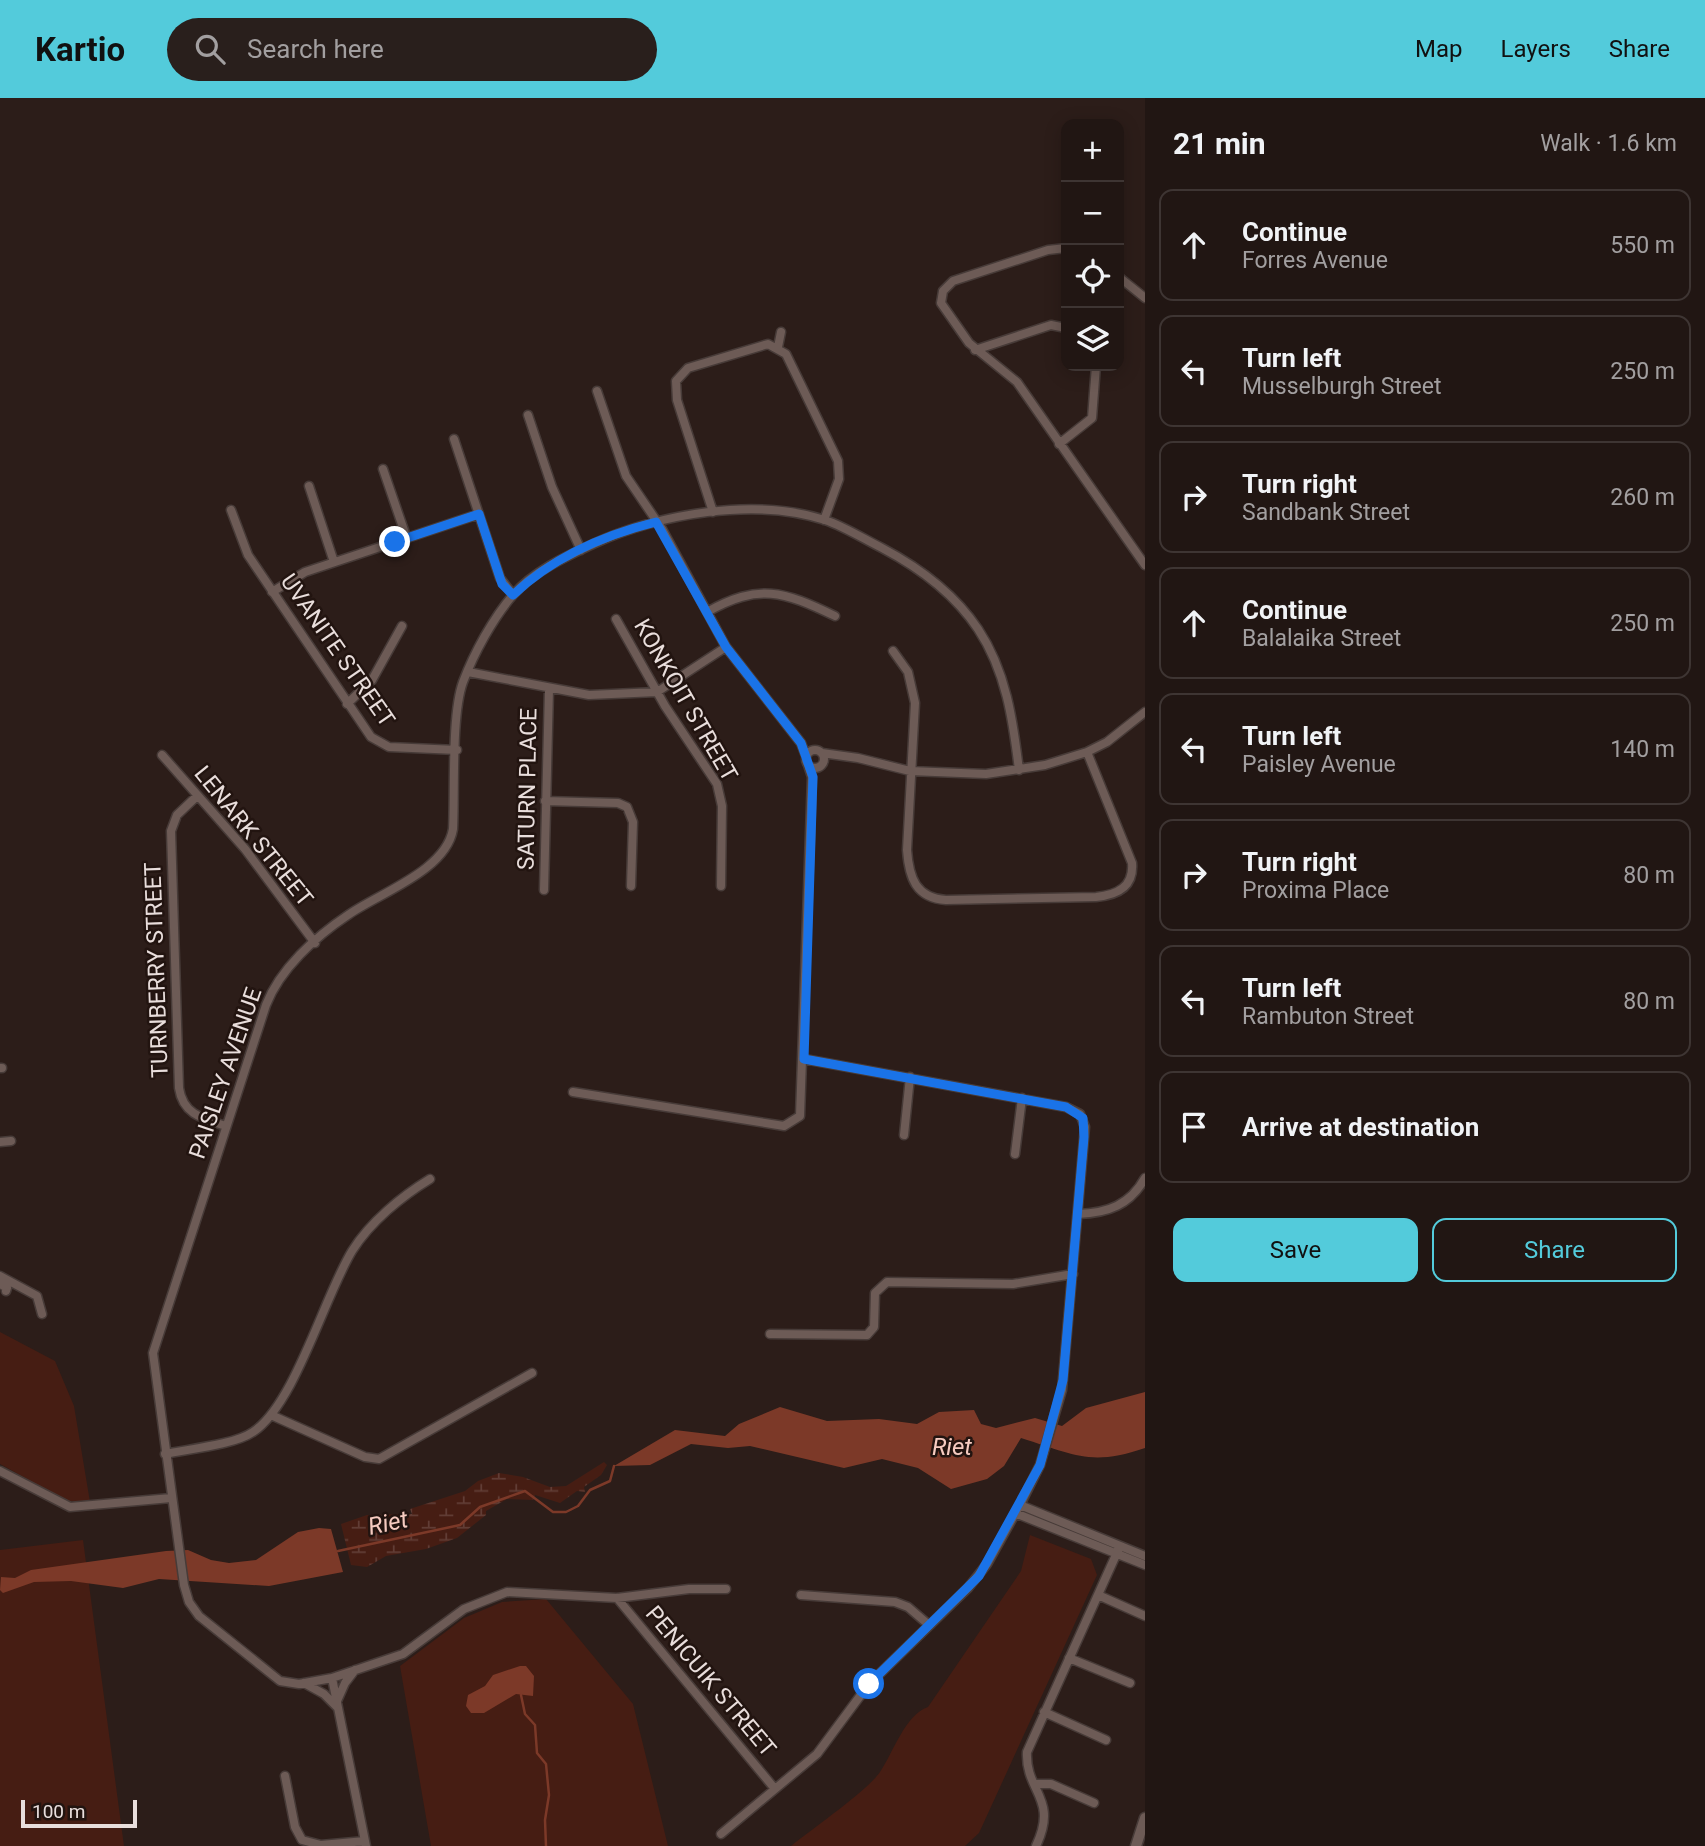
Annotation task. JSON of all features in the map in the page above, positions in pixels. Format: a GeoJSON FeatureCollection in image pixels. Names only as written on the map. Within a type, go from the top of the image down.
{"type":"FeatureCollection","features":[{"type":"Feature","properties":{"kind":"street"},"geometry":{"type":"LineString","coordinates":[[1061,249],[1048,250],[953,281],[946,286],[941,297],[943,308],[975,350],[1014,379],[1145,565]]}},
{"type":"Feature","properties":{"kind":"street"},"geometry":{"type":"LineString","coordinates":[[1124,281],[1145,298]]}},
{"type":"Feature","properties":{"kind":"street"},"geometry":{"type":"LineString","coordinates":[[975,350],[1051,325],[1061,327]]}},
{"type":"Feature","properties":{"kind":"street"},"geometry":{"type":"LineString","coordinates":[[778,347],[781,332]]}},
{"type":"Feature","properties":{"kind":"street"},"geometry":{"type":"LineString","coordinates":[[713,512],[677,400],[676,381],[683,371],[697,364],[757,346],[778,347],[786,354],[838,463],[839,479],[824,520]]}},
{"type":"Feature","properties":{"kind":"street"},"geometry":{"type":"LineString","coordinates":[[1059,444],[1091,418],[1096,371]]}},
{"type":"Feature","properties":{"kind":"street"},"geometry":{"type":"LineString","coordinates":[[597,391],[622,468],[656,522],[726,647],[801,743],[822,758]]}},
{"type":"Feature","properties":{"kind":"street"},"geometry":{"type":"LineString","coordinates":[[528,415],[555,494],[581,550]]}},
{"type":"Feature","properties":{"kind":"street"},"geometry":{"type":"LineString","coordinates":[[454,439],[502,584],[513,595]]}},
{"type":"Feature","properties":{"kind":"street"},"geometry":{"type":"LineString","coordinates":[[383,469],[407,539]]}},
{"type":"Feature","properties":{"kind":"street"},"geometry":{"type":"LineString","coordinates":[[309,486],[334,562]]}},
{"type":"Feature","properties":{"kind":"street","name":"UVANITE STREET"},"geometry":{"type":"LineString","coordinates":[[231,510],[245,551],[370,737],[382,745],[457,750]]}},
{"type":"Feature","properties":{"kind":"street","name":"PAISLEY AVENUE"},"geometry":{"type":"LineString","coordinates":[[726,1589],[681,1589],[617,1598],[508,1592],[464,1609],[403,1654],[332,1678],[304,1683],[280,1681],[203,1620],[189,1602],[171,1498],[153,1353],[270,994],[286,969],[350,913],[399,886],[445,850],[453,829],[460,695],[468,671],[513,595],[534,576],[623,531],[713,512],[775,513],[824,520],[914,565],[962,608],[989,648],[1012,713],[1018,770]]}},
{"type":"Feature","properties":{"kind":"street"},"geometry":{"type":"LineString","coordinates":[[272,592],[299,575],[479,514]]}},
{"type":"Feature","properties":{"kind":"street"},"geometry":{"type":"LineString","coordinates":[[707,611],[733,598],[751,593],[800,600],[835,616]]}},
{"type":"Feature","properties":{"kind":"street","name":"KONKOIT STREET"},"geometry":{"type":"LineString","coordinates":[[616,619],[657,692],[719,791],[722,806],[721,886]]}},
{"type":"Feature","properties":{"kind":"street"},"geometry":{"type":"LineString","coordinates":[[347,704],[372,680],[402,626]]}},
{"type":"Feature","properties":{"kind":"street"},"geometry":{"type":"LineString","coordinates":[[468,671],[589,695],[657,692],[726,647]]}},
{"type":"Feature","properties":{"kind":"street"},"geometry":{"type":"LineString","coordinates":[[893,651],[908,672],[914,696],[908,860],[913,883],[922,892],[946,900],[1111,895],[1127,884],[1132,875],[1132,863],[1087,752]]}},
{"type":"Feature","properties":{"kind":"street","name":"SATURN PLACE"},"geometry":{"type":"LineString","coordinates":[[544,890],[549,689]]}},
{"type":"Feature","properties":{"kind":"street"},"geometry":{"type":"LineString","coordinates":[[807,761],[822,758],[858,758],[910,771],[974,775],[1018,770],[1087,752],[1107,742],[1145,712]]}},
{"type":"Feature","properties":{"kind":"street"},"geometry":{"type":"LineString","coordinates":[[573,1092],[784,1126],[794,1122],[802,1111],[813,777],[801,743]]}},
{"type":"Feature","properties":{"kind":"street","name":"LENARK STREET"},"geometry":{"type":"LineString","coordinates":[[162,755],[244,849],[315,943]]}},
{"type":"Feature","properties":{"kind":"street"},"geometry":{"type":"LineString","coordinates":[[807,761],[822,758]]}},
{"type":"Feature","properties":{"kind":"street"},"geometry":{"type":"LineString","coordinates":[[813,777],[822,758]]}},
{"type":"Feature","properties":{"kind":"street","name":"TURNBERRY STREET"},"geometry":{"type":"LineString","coordinates":[[197,796],[178,813],[171,831],[179,1088],[182,1100],[191,1113],[226,1126]]}},
{"type":"Feature","properties":{"kind":"street"},"geometry":{"type":"LineString","coordinates":[[545,801],[618,803],[627,807],[633,822],[631,886]]}},
{"type":"Feature","properties":{"kind":"street"},"geometry":{"type":"LineString","coordinates":[[721,1834],[817,1754],[869,1684],[979,1576],[1018,1509],[1044,1454],[1063,1380],[1085,1127],[1083,1118],[1076,1111],[1022,1098],[804,1059]]}},
{"type":"Feature","properties":{"kind":"street"},"geometry":{"type":"LineString","coordinates":[[904,1135],[910,1077]]}},
{"type":"Feature","properties":{"kind":"street"},"geometry":{"type":"LineString","coordinates":[[1015,1154],[1022,1098]]}},
{"type":"Feature","properties":{"kind":"street"},"geometry":{"type":"LineString","coordinates":[[0,1142],[11,1141]]}},
{"type":"Feature","properties":{"kind":"street"},"geometry":{"type":"LineString","coordinates":[[1078,1213],[1109,1211],[1135,1195],[1145,1178]]}},
{"type":"Feature","properties":{"kind":"street"},"geometry":{"type":"LineString","coordinates":[[165,1454],[247,1436],[271,1415],[282,1399],[353,1248],[402,1198],[430,1179]]}},
{"type":"Feature","properties":{"kind":"street"},"geometry":{"type":"LineString","coordinates":[[770,1334],[867,1335],[874,1327],[875,1293],[887,1282],[1013,1284],[1073,1274]]}},
{"type":"Feature","properties":{"kind":"street"},"geometry":{"type":"LineString","coordinates":[[0,1276],[37,1296],[42,1314]]}},
{"type":"Feature","properties":{"kind":"street"},"geometry":{"type":"LineString","coordinates":[[0,1284],[7,1288],[6,1292]]}},
{"type":"Feature","properties":{"kind":"street"},"geometry":{"type":"LineString","coordinates":[[271,1415],[360,1455],[379,1458],[532,1373]]}},
{"type":"Feature","properties":{"kind":"street"},"geometry":{"type":"LineString","coordinates":[[0,1471],[69,1507],[171,1498]]}},
{"type":"Feature","properties":{"kind":"street"},"geometry":{"type":"LineString","coordinates":[[1018,1509],[1118,1550],[1145,1564]]}},
{"type":"Feature","properties":{"kind":"street"},"geometry":{"type":"LineString","coordinates":[[1118,1550],[1145,1556]]}},
{"type":"Feature","properties":{"kind":"street"},"geometry":{"type":"LineString","coordinates":[[1038,1845],[1045,1815],[1027,1752],[1118,1550]]}},
{"type":"Feature","properties":{"kind":"street"},"geometry":{"type":"LineString","coordinates":[[801,1595],[895,1602],[908,1607],[929,1625]]}},
{"type":"Feature","properties":{"kind":"street"},"geometry":{"type":"LineString","coordinates":[[1098,1595],[1145,1616]]}},
{"type":"Feature","properties":{"kind":"street","name":"PENICUIK STREET"},"geometry":{"type":"LineString","coordinates":[[617,1598],[775,1789]]}},
{"type":"Feature","properties":{"kind":"street"},"geometry":{"type":"LineString","coordinates":[[1069,1658],[1130,1683]]}},
{"type":"Feature","properties":{"kind":"street"},"geometry":{"type":"LineString","coordinates":[[337,1705],[345,1683],[355,1670]]}},
{"type":"Feature","properties":{"kind":"street"},"geometry":{"type":"LineString","coordinates":[[285,1776],[295,1828],[302,1840],[321,1845],[365,1843],[332,1678]]}},
{"type":"Feature","properties":{"kind":"street"},"geometry":{"type":"LineString","coordinates":[[304,1683],[337,1705]]}},
{"type":"Feature","properties":{"kind":"street"},"geometry":{"type":"LineString","coordinates":[[1044,1713],[1106,1740]]}},
{"type":"Feature","properties":{"kind":"street"},"geometry":{"type":"LineString","coordinates":[[1035,1784],[1051,1784],[1094,1803]]}},
{"type":"Feature","properties":{"kind":"street"},"geometry":{"type":"LineString","coordinates":[[1136,1846],[1145,1818]]}},
{"type":"Feature","properties":{"kind":"green space"},"geometry":{"type":"Polygon","coordinates":[[[0,1332],[55,1361],[74,1406],[90,1502],[67,1501],[0,1464],[0,1332]]]}},
{"type":"Feature","properties":{"kind":"green space"},"geometry":{"type":"Polygon","coordinates":[[[604,1462],[607,1465],[601,1475],[584,1487],[585,1492],[577,1491],[560,1503],[535,1495],[533,1500],[507,1499],[486,1511],[486,1515],[457,1538],[426,1549],[386,1556],[367,1567],[351,1565],[341,1524],[367,1515],[412,1514],[410,1509],[465,1491],[478,1481],[499,1473],[523,1477],[550,1487],[566,1486],[604,1462]]]}},
{"type":"Feature","properties":{"kind":"green space"},"geometry":{"type":"Polygon","coordinates":[[[1030,1535],[1091,1559],[1097,1575],[979,1833],[965,1846],[791,1846],[851,1799],[880,1772],[906,1726],[920,1711],[928,1707],[1021,1571],[1030,1535]]]}},
{"type":"Feature","properties":{"kind":"green space"},"geometry":{"type":"Polygon","coordinates":[[[83,1540],[124,1846],[0,1846],[0,1550],[83,1540]]]}},
{"type":"Feature","properties":{"kind":"green space"},"geometry":{"type":"Polygon","coordinates":[[[546,1599],[633,1704],[668,1846],[431,1846],[400,1666],[464,1618],[502,1602],[546,1599]]]}},
{"type":"Feature","properties":{"kind":"water","name":"Riet"},"geometry":{"type":"Polygon","coordinates":[[[1145,1392],[1145,1448],[1110,1457],[1082,1456],[1021,1438],[1004,1466],[987,1479],[951,1489],[918,1468],[882,1459],[844,1468],[750,1446],[728,1448],[691,1444],[650,1465],[614,1466],[675,1430],[725,1436],[739,1424],[780,1407],[827,1421],[879,1419],[917,1424],[939,1412],[974,1410],[981,1424],[996,1428],[1035,1418],[1062,1426],[1086,1408],[1145,1392]]]}},
{"type":"Feature","properties":{"kind":"water","name":"Riet"},"geometry":{"type":"Polygon","coordinates":[[[331,1529],[343,1572],[269,1586],[159,1579],[123,1588],[71,1581],[34,1582],[3,1593],[0,1590],[1,1577],[15,1578],[31,1570],[166,1551],[188,1550],[211,1560],[229,1563],[256,1560],[298,1532],[331,1529]]]}},
{"type":"Feature","properties":{"kind":"water"},"geometry":{"type":"Polygon","coordinates":[[[526,1666],[534,1676],[533,1696],[516,1694],[484,1713],[471,1713],[466,1706],[468,1695],[485,1686],[493,1675],[526,1666]]]}},
{"type":"Feature","properties":{"kind":"waterway","name":"Riet"},"geometry":{"type":"LineString","coordinates":[[338,1551],[460,1525],[480,1507],[525,1491],[553,1512],[566,1512],[578,1506],[590,1490],[610,1481],[614,1466]]}},
{"type":"Feature","properties":{"kind":"waterway"},"geometry":{"type":"LineString","coordinates":[[521,1695],[525,1714],[535,1725],[537,1753],[546,1764],[549,1795],[545,1820],[546,1846]]}},
{"type":"Feature","properties":{"kind":"route"},"geometry":{"type":"LineString","coordinates":[[395,542],[479,514],[502,584],[513,595],[543,570],[581,550],[623,531],[656,522],[726,647],[801,743],[813,777],[804,1059],[1071,1108],[1083,1118],[1085,1127],[1062,1390],[1040,1465],[979,1576],[869,1684]]}}]}
